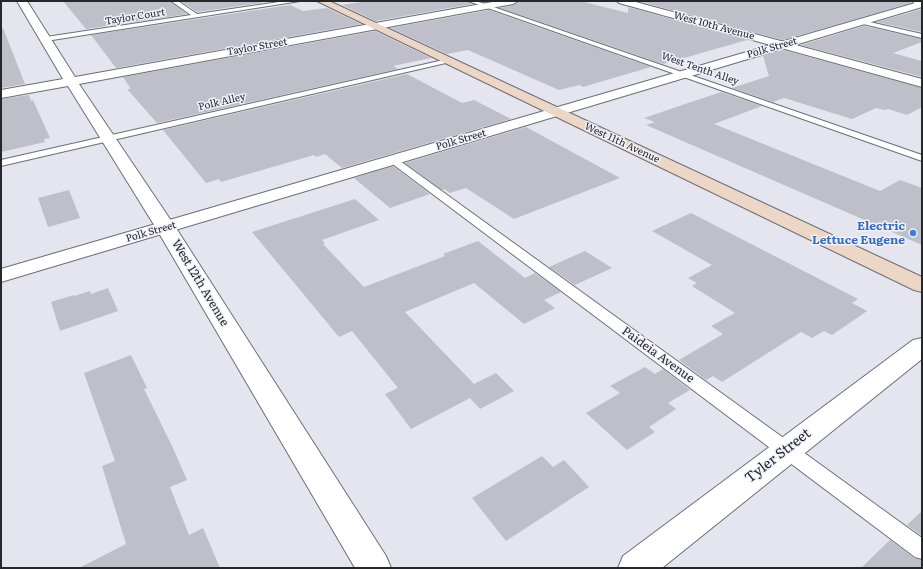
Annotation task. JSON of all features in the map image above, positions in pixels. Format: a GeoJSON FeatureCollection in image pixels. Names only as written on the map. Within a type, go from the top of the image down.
{"type":"FeatureCollection","features":[{"type":"Feature","properties":{"kind":"main road","name":"West 11th Avenue"},"geometry":{"type":"LineString","coordinates":[[322,1],[922,285]]}},
{"type":"Feature","properties":{"kind":"street","name":"West 12th Avenue"},"geometry":{"type":"LineString","coordinates":[[22,1],[71,81],[166,228],[374,568]]}},
{"type":"Feature","properties":{"kind":"street","name":"Taylor Street"},"geometry":{"type":"LineString","coordinates":[[1,94],[513,1]]}},
{"type":"Feature","properties":{"kind":"street","name":"West 10th Avenue"},"geometry":{"type":"LineString","coordinates":[[622,1],[922,83]]}},
{"type":"Feature","properties":{"kind":"street"},"geometry":{"type":"LineString","coordinates":[[917,1],[922,3]]}},
{"type":"Feature","properties":{"kind":"street","name":"Polk Street"},"geometry":{"type":"LineString","coordinates":[[1,276],[922,3]]}},
{"type":"Feature","properties":{"kind":"street","name":"Tyler Street"},"geometry":{"type":"LineString","coordinates":[[635,568],[922,346]]}},
{"type":"Feature","properties":{"kind":"lane"},"geometry":{"type":"LineString","coordinates":[[174,1],[196,16]]}},
{"type":"Feature","properties":{"kind":"lane","name":"Taylor Court"},"geometry":{"type":"LineString","coordinates":[[46,39],[298,1]]}},
{"type":"Feature","properties":{"kind":"lane","name":"West Tenth Alley"},"geometry":{"type":"LineString","coordinates":[[471,1],[922,158]]}},
{"type":"Feature","properties":{"kind":"lane"},"geometry":{"type":"LineString","coordinates":[[861,22],[922,36]]}},
{"type":"Feature","properties":{"kind":"lane","name":"Polk Alley"},"geometry":{"type":"LineString","coordinates":[[1,163],[448,61]]}},
{"type":"Feature","properties":{"kind":"lane","name":"Paideia Avenue"},"geometry":{"type":"LineString","coordinates":[[393,160],[922,550]]}},
{"type":"Feature","properties":{"kind":"building"},"geometry":{"type":"Polygon","coordinates":[[[63,1],[170,1],[187,14],[86,29],[63,1]]]}},
{"type":"Feature","properties":{"kind":"building"},"geometry":{"type":"Polygon","coordinates":[[[181,1],[261,1],[261,3],[197,12],[181,1]]]}},
{"type":"Feature","properties":{"kind":"building"},"geometry":{"type":"Polygon","coordinates":[[[367,1],[467,1],[472,4],[376,21],[342,5],[367,1]]]}},
{"type":"Feature","properties":{"kind":"building"},"geometry":{"type":"Polygon","coordinates":[[[519,1],[580,1],[628,13],[628,7],[747,40],[663,64],[500,8],[513,5],[519,1]]]}},
{"type":"Feature","properties":{"kind":"building"},"geometry":{"type":"Polygon","coordinates":[[[638,1],[910,1],[911,3],[783,40],[638,1]]]}},
{"type":"Feature","properties":{"kind":"building"},"geometry":{"type":"Polygon","coordinates":[[[290,5],[303,11],[327,8],[361,24],[116,68],[91,35],[290,5]]]}},
{"type":"Feature","properties":{"kind":"building"},"geometry":{"type":"Polygon","coordinates":[[[922,9],[922,32],[877,22],[922,9]]]}},
{"type":"Feature","properties":{"kind":"building"},"geometry":{"type":"Polygon","coordinates":[[[489,10],[651,67],[583,87],[580,85],[559,90],[468,50],[447,54],[391,28],[489,10]]]}},
{"type":"Feature","properties":{"kind":"building"},"geometry":{"type":"Polygon","coordinates":[[[864,26],[922,39],[922,42],[893,53],[922,61],[922,77],[801,45],[864,26]]]}},
{"type":"Feature","properties":{"kind":"building"},"geometry":{"type":"Polygon","coordinates":[[[1,28],[3,28],[25,84],[1,88],[1,28]]]}},
{"type":"Feature","properties":{"kind":"building"},"geometry":{"type":"Polygon","coordinates":[[[375,31],[431,58],[393,66],[398,69],[157,123],[127,89],[131,89],[123,77],[375,31]]]}},
{"type":"Feature","properties":{"kind":"building"},"geometry":{"type":"Polygon","coordinates":[[[783,50],[922,88],[922,107],[907,115],[888,109],[885,110],[876,108],[852,119],[784,98],[773,102],[732,88],[769,76],[763,56],[783,50]]]}},
{"type":"Feature","properties":{"kind":"building"},"geometry":{"type":"Polygon","coordinates":[[[407,74],[462,103],[474,100],[511,119],[342,168],[325,154],[316,157],[314,155],[221,182],[219,179],[206,183],[163,130],[407,74]]]}},
{"type":"Feature","properties":{"kind":"building"},"geometry":{"type":"Polygon","coordinates":[[[721,92],[762,106],[714,124],[880,191],[900,180],[922,188],[922,245],[646,125],[655,122],[644,118],[721,92]]]}},
{"type":"Feature","properties":{"kind":"building"},"geometry":{"type":"Polygon","coordinates":[[[29,95],[31,101],[33,100],[50,138],[44,139],[45,142],[1,152],[1,99],[29,95]]]}},
{"type":"Feature","properties":{"kind":"building"},"geometry":{"type":"Polygon","coordinates":[[[526,127],[620,178],[514,219],[466,188],[450,193],[444,189],[442,190],[405,163],[526,127]]]}},
{"type":"Feature","properties":{"kind":"building"},"geometry":{"type":"Polygon","coordinates":[[[393,166],[430,194],[390,208],[354,178],[393,166]]]}},
{"type":"Feature","properties":{"kind":"building"},"geometry":{"type":"Polygon","coordinates":[[[69,190],[80,218],[48,227],[38,198],[69,190]]]}},
{"type":"Feature","properties":{"kind":"building"},"geometry":{"type":"Polygon","coordinates":[[[355,199],[379,220],[322,240],[325,243],[323,244],[364,287],[445,256],[443,254],[478,241],[525,278],[535,273],[561,292],[544,300],[555,308],[524,324],[474,283],[405,312],[474,384],[496,373],[514,391],[480,409],[470,398],[411,429],[385,394],[398,388],[352,331],[339,337],[252,232],[355,199]]]}},
{"type":"Feature","properties":{"kind":"building"},"geometry":{"type":"Polygon","coordinates":[[[691,213],[858,299],[852,303],[867,311],[832,335],[824,331],[812,338],[801,332],[722,382],[713,376],[706,380],[679,360],[723,334],[711,326],[735,313],[692,286],[697,283],[688,278],[712,265],[652,231],[691,213]]]}},
{"type":"Feature","properties":{"kind":"building"},"geometry":{"type":"Polygon","coordinates":[[[585,251],[612,268],[575,285],[549,267],[585,251]]]}},
{"type":"Feature","properties":{"kind":"building"},"geometry":{"type":"Polygon","coordinates":[[[108,288],[118,311],[60,331],[51,302],[90,291],[91,294],[108,288]]]}},
{"type":"Feature","properties":{"kind":"building"},"geometry":{"type":"Polygon","coordinates":[[[131,355],[147,388],[144,389],[187,480],[170,487],[189,535],[203,528],[220,568],[79,568],[126,544],[102,466],[115,461],[84,373],[131,355]]]}},
{"type":"Feature","properties":{"kind":"building"},"geometry":{"type":"Polygon","coordinates":[[[645,367],[655,374],[663,369],[690,390],[668,403],[676,409],[649,427],[655,432],[627,450],[586,413],[620,393],[610,386],[645,367]]]}},
{"type":"Feature","properties":{"kind":"building"},"geometry":{"type":"Polygon","coordinates":[[[542,456],[553,467],[564,460],[589,487],[506,541],[472,498],[542,456]]]}},
{"type":"Feature","properties":{"kind":"building"},"geometry":{"type":"Polygon","coordinates":[[[922,511],[922,536],[907,525],[922,511]]]}},
{"type":"Feature","properties":{"kind":"building"},"geometry":{"type":"Polygon","coordinates":[[[890,540],[914,558],[922,560],[922,568],[861,568],[890,540]]]}},
{"type":"Feature","properties":{"kind":"place","name":"Electric Lettuce Eugene"},"geometry":{"type":"Point","coordinates":[913,233]}}]}
